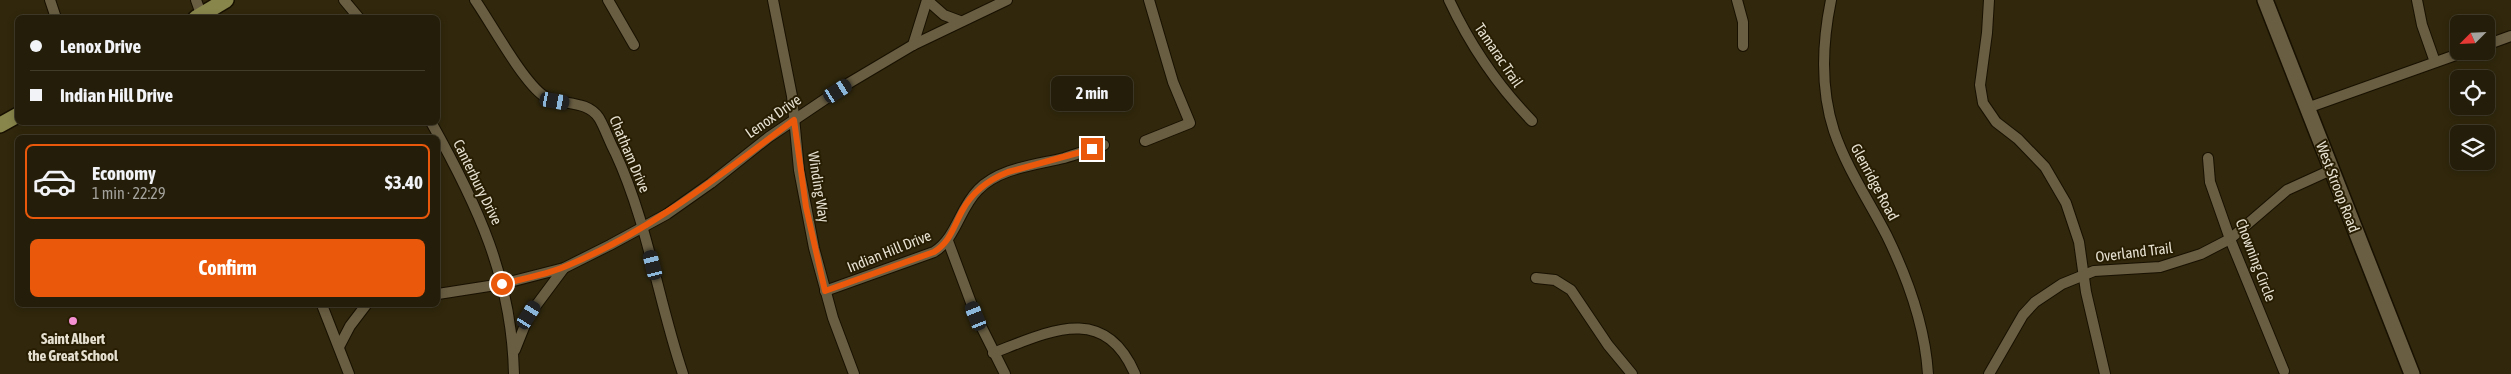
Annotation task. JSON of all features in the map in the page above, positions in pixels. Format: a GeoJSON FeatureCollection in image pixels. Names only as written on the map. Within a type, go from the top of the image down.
{"type":"FeatureCollection","features":[{"type":"Feature","properties":{"kind":"main road"},"geometry":{"type":"LineString","coordinates":[[198,11],[226,0]]}},
{"type":"Feature","properties":{"kind":"main road","name":"West Stroop Road"},"geometry":{"type":"LineString","coordinates":[[2265,0],[2412,374]]}},
{"type":"Feature","properties":{"kind":"main road"},"geometry":{"type":"LineString","coordinates":[[0,125],[15,118]]}},
{"type":"Feature","properties":{"kind":"street"},"geometry":{"type":"LineString","coordinates":[[50,0],[55,15]]}},
{"type":"Feature","properties":{"kind":"street"},"geometry":{"type":"LineString","coordinates":[[344,0],[357,15]]}},
{"type":"Feature","properties":{"kind":"street","name":"Chatham Drive"},"geometry":{"type":"LineString","coordinates":[[475,0],[538,92],[555,101],[586,108],[598,117],[624,175],[642,228],[683,374]]}},
{"type":"Feature","properties":{"kind":"street"},"geometry":{"type":"LineString","coordinates":[[608,0],[634,45]]}},
{"type":"Feature","properties":{"kind":"street","name":"Winding Way"},"geometry":{"type":"LineString","coordinates":[[773,0],[781,31],[806,207],[825,291],[854,374]]}},
{"type":"Feature","properties":{"kind":"street"},"geometry":{"type":"LineString","coordinates":[[913,45],[927,0],[944,15],[960,21]]}},
{"type":"Feature","properties":{"kind":"street","name":"Lenox Drive"},"geometry":{"type":"LineString","coordinates":[[440,294],[502,284],[564,268],[642,228],[711,183],[794,120],[913,45],[960,21],[1008,0]]}},
{"type":"Feature","properties":{"kind":"street"},"geometry":{"type":"LineString","coordinates":[[1145,141],[1190,123],[1170,74],[1149,0]]}},
{"type":"Feature","properties":{"kind":"street","name":"Tamarac Trail"},"geometry":{"type":"LineString","coordinates":[[1450,0],[1458,18],[1487,68],[1513,102],[1532,121]]}},
{"type":"Feature","properties":{"kind":"street"},"geometry":{"type":"LineString","coordinates":[[1737,0],[1743,22],[1743,46]]}},
{"type":"Feature","properties":{"kind":"street","name":"Glenridge Road"},"geometry":{"type":"LineString","coordinates":[[1832,0],[1823,59],[1824,82],[1834,129],[1842,152],[1886,235],[1908,285],[1924,341],[1928,374]]}},
{"type":"Feature","properties":{"kind":"street"},"geometry":{"type":"LineString","coordinates":[[1989,0],[1988,33],[1980,85],[1983,103],[1988,113],[2033,153],[2056,184],[2072,217],[2086,292],[2105,374]]}},
{"type":"Feature","properties":{"kind":"street"},"geometry":{"type":"LineString","coordinates":[[2417,0],[2422,25],[2435,62]]}},
{"type":"Feature","properties":{"kind":"street"},"geometry":{"type":"LineString","coordinates":[[2495,41],[2511,36]]}},
{"type":"Feature","properties":{"kind":"street"},"geometry":{"type":"LineString","coordinates":[[2307,108],[2450,57]]}},
{"type":"Feature","properties":{"kind":"street","name":"Canterbury Drive"},"geometry":{"type":"LineString","coordinates":[[440,139],[476,206],[502,284],[514,352],[514,374]]}},
{"type":"Feature","properties":{"kind":"street","name":"Indian Hill Drive"},"geometry":{"type":"LineString","coordinates":[[825,291],[934,252],[948,241],[966,204],[982,186],[995,178],[1008,172],[1104,145]]}},
{"type":"Feature","properties":{"kind":"street","name":"Chowning Circle"},"geometry":{"type":"LineString","coordinates":[[2208,158],[2210,182],[2230,239],[2284,371]]}},
{"type":"Feature","properties":{"kind":"street","name":"Overland Trail"},"geometry":{"type":"LineString","coordinates":[[1989,374],[2014,329],[2035,302],[2062,284],[2094,271],[2139,269],[2179,262],[2201,254],[2230,239],[2287,190],[2331,170]]}},
{"type":"Feature","properties":{"kind":"street"},"geometry":{"type":"LineString","coordinates":[[948,241],[976,316],[1005,374]]}},
{"type":"Feature","properties":{"kind":"street","name":"Lenox Drive"},"geometry":{"type":"LineString","coordinates":[[514,352],[529,315],[564,268]]}},
{"type":"Feature","properties":{"kind":"street"},"geometry":{"type":"LineString","coordinates":[[1536,278],[1555,280],[1571,290],[1608,345],[1632,374]]}},
{"type":"Feature","properties":{"kind":"street"},"geometry":{"type":"LineString","coordinates":[[323,307],[349,374]]}},
{"type":"Feature","properties":{"kind":"street"},"geometry":{"type":"LineString","coordinates":[[339,347],[350,326],[364,307]]}},
{"type":"Feature","properties":{"kind":"street"},"geometry":{"type":"LineString","coordinates":[[993,353],[1050,331],[1065,328],[1087,328],[1099,333],[1119,347],[1135,374]]}},
{"type":"Feature","properties":{"kind":"place","name":"Saint Albert the Great School"},"geometry":{"type":"Point","coordinates":[73,321]}},
{"type":"Feature","properties":{"kind":"route"},"geometry":{"type":"LineString","coordinates":[[502,284],[564,268],[655,221],[711,183],[769,137],[794,120],[799,170],[814,248],[825,291],[860,280],[934,252],[942,247],[951,236],[966,204],[982,186],[995,178],[1008,172],[1092,149]]}}]}
